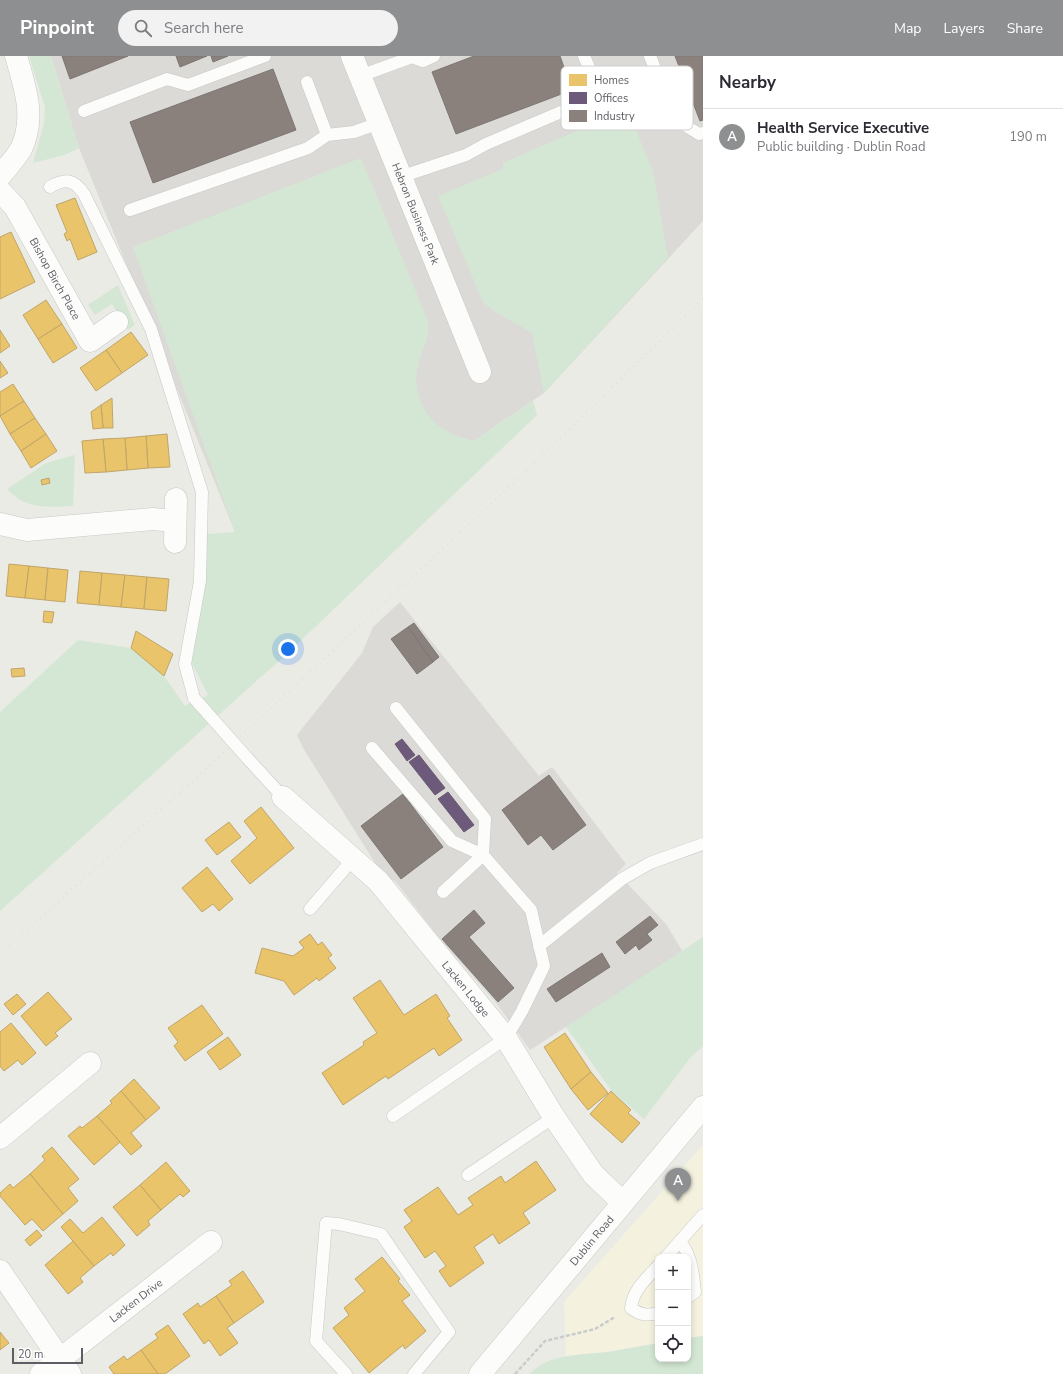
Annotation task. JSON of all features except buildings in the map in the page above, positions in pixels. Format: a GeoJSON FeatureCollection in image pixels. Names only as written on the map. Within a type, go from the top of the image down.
{"type":"FeatureCollection","features":[{"type":"Feature","properties":{"kind":"street"},"geometry":{"type":"LineString","coordinates":[[0,176],[20,150],[28,129],[29,107],[16,56]]}},
{"type":"Feature","properties":{"kind":"street","name":"Hebron Business Park"},"geometry":{"type":"LineString","coordinates":[[352,56],[480,372]]}},
{"type":"Feature","properties":{"kind":"street","name":"Bishop Birch Place"},"geometry":{"type":"LineString","coordinates":[[0,191],[14,207],[90,341],[117,322]]}},
{"type":"Feature","properties":{"kind":"street"},"geometry":{"type":"LineString","coordinates":[[0,524],[27,530],[153,519],[176,510],[176,542]]}},
{"type":"Feature","properties":{"kind":"street","name":"Lacken Lodge"},"geometry":{"type":"LineString","coordinates":[[283,797],[378,881],[506,1038],[554,1117],[593,1174],[622,1202]]}},
{"type":"Feature","properties":{"kind":"street"},"geometry":{"type":"LineString","coordinates":[[0,1138],[90,1063]]}},
{"type":"Feature","properties":{"kind":"street","name":"Dublin Road"},"geometry":{"type":"LineString","coordinates":[[480,1374],[622,1202],[703,1107]]}},
{"type":"Feature","properties":{"kind":"street","name":"Lacken Drive"},"geometry":{"type":"LineString","coordinates":[[41,1374],[64,1366],[211,1242]]}},
{"type":"Feature","properties":{"kind":"street"},"geometry":{"type":"LineString","coordinates":[[0,1271],[64,1366]]}},
{"type":"Feature","properties":{"kind":"lane"},"geometry":{"type":"LineString","coordinates":[[84,111],[167,79],[188,85],[265,56]]}},
{"type":"Feature","properties":{"kind":"lane"},"geometry":{"type":"LineString","coordinates":[[360,76],[412,56],[423,61],[434,56]]}},
{"type":"Feature","properties":{"kind":"lane"},"geometry":{"type":"LineString","coordinates":[[584,56],[588,66]]}},
{"type":"Feature","properties":{"kind":"lane"},"geometry":{"type":"LineString","coordinates":[[650,56],[654,66]]}},
{"type":"Feature","properties":{"kind":"lane"},"geometry":{"type":"LineString","coordinates":[[307,82],[327,135]]}},
{"type":"Feature","properties":{"kind":"lane"},"geometry":{"type":"LineString","coordinates":[[400,177],[466,155],[486,144],[561,112]]}},
{"type":"Feature","properties":{"kind":"lane"},"geometry":{"type":"LineString","coordinates":[[130,210],[308,148],[327,135],[354,132],[379,123]]}},
{"type":"Feature","properties":{"kind":"lane"},"geometry":{"type":"LineString","coordinates":[[692,130],[699,134],[703,133]]}},
{"type":"Feature","properties":{"kind":"lane"},"geometry":{"type":"LineString","coordinates":[[50,187],[59,182],[69,181],[78,185],[84,194],[151,329],[202,492],[200,581],[185,664],[194,698],[283,797]]}},
{"type":"Feature","properties":{"kind":"lane"},"geometry":{"type":"LineString","coordinates":[[396,708],[485,819],[483,855],[443,892]]}},
{"type":"Feature","properties":{"kind":"lane"},"geometry":{"type":"LineString","coordinates":[[372,748],[452,841],[483,855],[531,910],[544,966],[506,1038],[393,1116]]}},
{"type":"Feature","properties":{"kind":"lane"},"geometry":{"type":"LineString","coordinates":[[539,946],[622,879],[650,863],[703,844]]}},
{"type":"Feature","properties":{"kind":"lane"},"geometry":{"type":"LineString","coordinates":[[310,909],[353,859]]}},
{"type":"Feature","properties":{"kind":"lane"},"geometry":{"type":"LineString","coordinates":[[468,1176],[554,1117]]}},
{"type":"Feature","properties":{"kind":"lane"},"geometry":{"type":"LineString","coordinates":[[669,1254],[703,1215]]}},
{"type":"Feature","properties":{"kind":"lane"},"geometry":{"type":"LineString","coordinates":[[346,1374],[316,1341],[326,1223],[339,1224],[381,1234],[449,1332],[414,1374]]}},
{"type":"Feature","properties":{"kind":"lane"},"geometry":{"type":"LineString","coordinates":[[680,1242],[690,1260],[695,1292],[691,1295]]}},
{"type":"Feature","properties":{"kind":"lane"},"geometry":{"type":"LineString","coordinates":[[655,1269],[638,1287],[632,1298],[630,1308],[637,1313],[648,1315],[655,1314]]}},
{"type":"Feature","properties":{"kind":"path"},"geometry":{"type":"LineString","coordinates":[[515,1374],[545,1341],[595,1329],[630,1308]]}},
{"type":"Feature","properties":{"kind":"shaded area"},"geometry":{"type":"Polygon","coordinates":[[[51,56],[703,56],[703,221],[544,393],[474,441],[235,532],[79,148],[51,56]]]}},
{"type":"Feature","properties":{"kind":"shaded area"},"geometry":{"type":"Polygon","coordinates":[[[400,602],[539,776],[552,767],[626,864],[617,873],[666,924],[683,952],[530,1050],[497,1004],[439,938],[396,882],[382,874],[303,748],[297,735],[362,653],[373,627],[400,602]]]}},
{"type":"Feature","properties":{"kind":"shaded area"},"geometry":{"type":"Polygon","coordinates":[[[703,1145],[703,1336],[691,1338],[691,1254],[655,1254],[655,1344],[566,1356],[564,1302],[703,1145]]]}},
{"type":"Feature","properties":{"kind":"green space"},"geometry":{"type":"Polygon","coordinates":[[[29,56],[51,56],[79,148],[65,155],[33,163],[44,123],[45,107],[29,56]]]}},
{"type":"Feature","properties":{"kind":"green space"},"geometry":{"type":"Polygon","coordinates":[[[579,130],[636,130],[653,171],[668,257],[544,393],[532,333],[500,315],[483,302],[438,196],[503,169],[503,163],[579,130]]]}},
{"type":"Feature","properties":{"kind":"green space"},"geometry":{"type":"Polygon","coordinates":[[[361,158],[428,321],[428,334],[416,374],[416,383],[420,400],[429,416],[435,423],[446,430],[474,441],[533,401],[537,415],[289,652],[0,911],[0,712],[78,640],[131,648],[164,676],[185,706],[208,695],[191,662],[207,534],[235,532],[133,247],[361,158]]]}},
{"type":"Feature","properties":{"kind":"green space"},"geometry":{"type":"Polygon","coordinates":[[[118,285],[135,325],[128,330],[112,304],[95,315],[88,305],[118,285]]]}},
{"type":"Feature","properties":{"kind":"green space"},"geometry":{"type":"Polygon","coordinates":[[[75,455],[73,506],[46,507],[29,504],[14,496],[7,489],[46,463],[75,455]]]}},
{"type":"Feature","properties":{"kind":"green space"},"geometry":{"type":"Polygon","coordinates":[[[703,937],[703,1046],[690,1058],[644,1119],[611,1090],[566,1027],[703,937]]]}},
{"type":"Feature","properties":{"kind":"green space"},"geometry":{"type":"Polygon","coordinates":[[[703,1336],[703,1374],[530,1374],[537,1367],[546,1362],[566,1356],[609,1352],[655,1344],[655,1362],[691,1362],[691,1338],[703,1336]]]}},
{"type":"Feature","properties":{"kind":"railway"},"geometry":{"type":"LineString","coordinates":[[0,954],[197,777],[526,471],[703,299]]}},
{"type":"Feature","properties":{"kind":"place","name":"Health Service Executive"},"geometry":{"type":"Point","coordinates":[678,1201]}}]}
